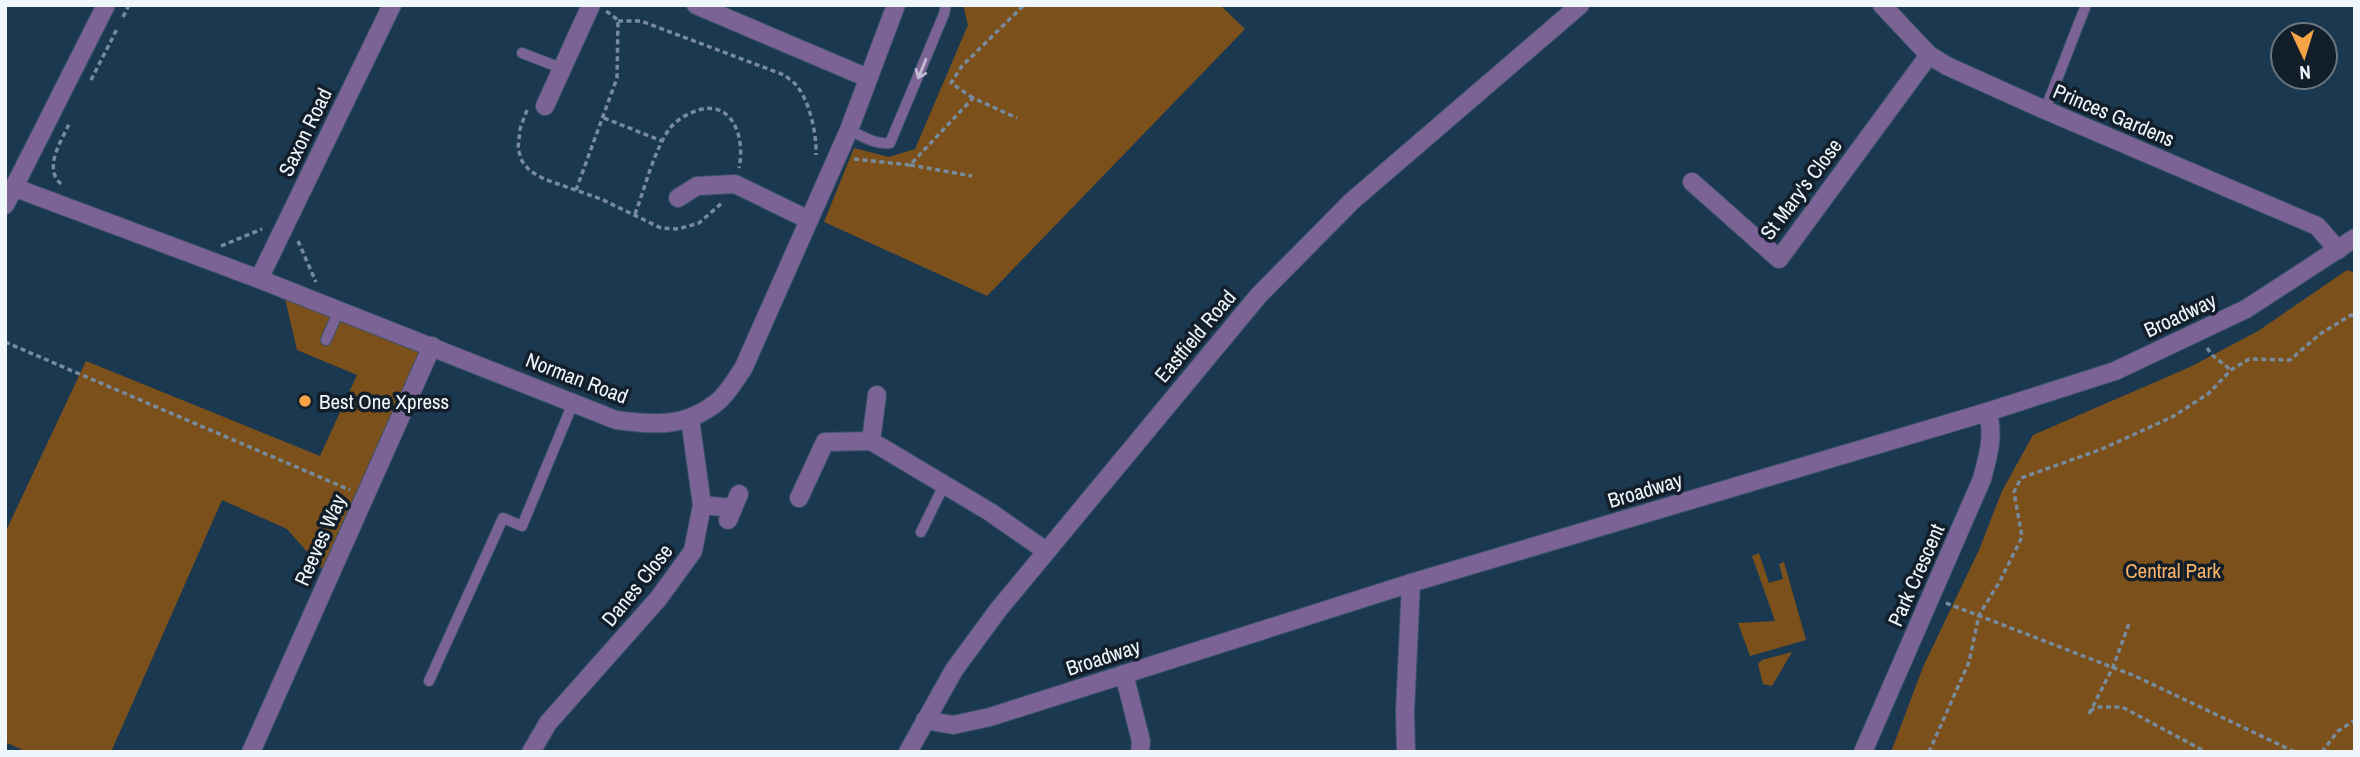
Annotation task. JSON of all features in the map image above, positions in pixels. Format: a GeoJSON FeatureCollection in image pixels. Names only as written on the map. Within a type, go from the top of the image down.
{"type":"FeatureCollection","features":[{"type":"Feature","properties":{"kind":"street"},"geometry":{"type":"LineString","coordinates":[[5,205],[106,5]]}},
{"type":"Feature","properties":{"kind":"street","name":"Saxon Road"},"geometry":{"type":"LineString","coordinates":[[259,279],[391,5]]}},
{"type":"Feature","properties":{"kind":"street"},"geometry":{"type":"LineString","coordinates":[[545,106],[591,5]]}},
{"type":"Feature","properties":{"kind":"street"},"geometry":{"type":"LineString","coordinates":[[696,5],[868,78]]}},
{"type":"Feature","properties":{"kind":"street","name":"Norman Road"},"geometry":{"type":"LineString","coordinates":[[13,187],[340,310],[616,421],[658,426],[690,419],[717,403],[743,369],[849,130],[896,5]]}},
{"type":"Feature","properties":{"kind":"street","name":"Eastfield Road"},"geometry":{"type":"LineString","coordinates":[[908,752],[961,660],[998,610],[1259,295],[1352,201],[1580,5]]}},
{"type":"Feature","properties":{"kind":"street","name":"Princes Gardens"},"geometry":{"type":"LineString","coordinates":[[1882,5],[1929,55],[1947,66],[2317,226],[2338,250]]}},
{"type":"Feature","properties":{"kind":"street","name":"St Mary's Close"},"geometry":{"type":"LineString","coordinates":[[1692,182],[1779,259],[1929,55]]}},
{"type":"Feature","properties":{"kind":"street"},"geometry":{"type":"LineString","coordinates":[[678,198],[697,186],[735,184],[809,220]]}},
{"type":"Feature","properties":{"kind":"street","name":"Broadway"},"geometry":{"type":"LineString","coordinates":[[925,720],[953,726],[990,717],[1411,583],[1987,412],[2115,371],[2246,310],[2355,238]]}},
{"type":"Feature","properties":{"kind":"street","name":"Reeves Way"},"geometry":{"type":"LineString","coordinates":[[251,752],[432,346]]}},
{"type":"Feature","properties":{"kind":"street"},"geometry":{"type":"LineString","coordinates":[[871,441],[877,395]]}},
{"type":"Feature","properties":{"kind":"street","name":"Park Crescent"},"geometry":{"type":"LineString","coordinates":[[1863,752],[1982,479],[1989,451],[1991,424],[1987,412]]}},
{"type":"Feature","properties":{"kind":"street","name":"Danes Close"},"geometry":{"type":"LineString","coordinates":[[531,752],[548,723],[658,599],[693,551],[702,505],[690,419]]}},
{"type":"Feature","properties":{"kind":"street"},"geometry":{"type":"LineString","coordinates":[[799,498],[825,442],[871,441],[990,512],[1046,551]]}},
{"type":"Feature","properties":{"kind":"street"},"geometry":{"type":"LineString","coordinates":[[702,505],[733,508]]}},
{"type":"Feature","properties":{"kind":"street"},"geometry":{"type":"LineString","coordinates":[[1406,752],[1405,712],[1411,583]]}},
{"type":"Feature","properties":{"kind":"street"},"geometry":{"type":"LineString","coordinates":[[1124,674],[1141,741],[1140,752]]}},
{"type":"Feature","properties":{"kind":"lane"},"geometry":{"type":"LineString","coordinates":[[849,130],[874,141],[890,143],[946,5]]}},
{"type":"Feature","properties":{"kind":"lane"},"geometry":{"type":"LineString","coordinates":[[2045,110],[2086,5]]}},
{"type":"Feature","properties":{"kind":"lane"},"geometry":{"type":"LineString","coordinates":[[522,53],[561,68]]}},
{"type":"Feature","properties":{"kind":"lane"},"geometry":{"type":"LineString","coordinates":[[326,340],[340,310]]}},
{"type":"Feature","properties":{"kind":"lane"},"geometry":{"type":"LineString","coordinates":[[429,681],[503,518],[522,526],[573,403]]}},
{"type":"Feature","properties":{"kind":"lane"},"geometry":{"type":"LineString","coordinates":[[921,531],[944,485]]}},
{"type":"Feature","properties":{"kind":"path"},"geometry":{"type":"LineString","coordinates":[[88,86],[129,5]]}},
{"type":"Feature","properties":{"kind":"path"},"geometry":{"type":"LineString","coordinates":[[599,5],[618,21],[641,21],[784,75],[797,86],[814,128],[817,143],[816,163]]}},
{"type":"Feature","properties":{"kind":"path"},"geometry":{"type":"LineString","coordinates":[[1017,118],[973,98],[951,83],[962,66],[1024,5]]}},
{"type":"Feature","properties":{"kind":"path"},"geometry":{"type":"LineString","coordinates":[[576,190],[617,78],[618,21]]}},
{"type":"Feature","properties":{"kind":"path"},"geometry":{"type":"LineString","coordinates":[[910,165],[973,98]]}},
{"type":"Feature","properties":{"kind":"path"},"geometry":{"type":"LineString","coordinates":[[545,106],[528,106],[520,129],[518,149],[522,161],[530,171],[635,214],[660,228],[678,229],[699,223],[721,205],[735,184],[741,143],[736,127],[729,117],[717,109],[703,108],[687,114],[672,126],[662,141],[635,214]]}},
{"type":"Feature","properties":{"kind":"path"},"geometry":{"type":"LineString","coordinates":[[604,118],[662,141]]}},
{"type":"Feature","properties":{"kind":"path"},"geometry":{"type":"LineString","coordinates":[[66,187],[58,182],[52,165],[69,123]]}},
{"type":"Feature","properties":{"kind":"path"},"geometry":{"type":"LineString","coordinates":[[838,155],[972,176]]}},
{"type":"Feature","properties":{"kind":"path"},"geometry":{"type":"LineString","coordinates":[[219,247],[268,227]]}},
{"type":"Feature","properties":{"kind":"path"},"geometry":{"type":"LineString","coordinates":[[293,244],[296,235],[318,288],[307,284]]}},
{"type":"Feature","properties":{"kind":"path"},"geometry":{"type":"LineString","coordinates":[[1928,752],[1969,662],[1979,615],[2022,537],[2014,492],[2021,478],[2102,449],[2172,416],[2208,394],[2231,370],[2249,359],[2290,360],[2320,334],[2351,315],[2355,316]]}},
{"type":"Feature","properties":{"kind":"path"},"geometry":{"type":"LineString","coordinates":[[2196,333],[2213,355],[2231,370]]}},
{"type":"Feature","properties":{"kind":"path"},"geometry":{"type":"LineString","coordinates":[[5,342],[365,496]]}},
{"type":"Feature","properties":{"kind":"path"},"geometry":{"type":"LineString","coordinates":[[1954,606],[2113,667],[2295,752]]}},
{"type":"Feature","properties":{"kind":"path"},"geometry":{"type":"LineString","coordinates":[[2130,621],[2113,667],[2090,712],[2097,707],[2122,707],[2206,752]]}},
{"type":"Feature","properties":{"kind":"path"},"geometry":{"type":"LineString","coordinates":[[2322,752],[2338,731],[2355,720]]}},
{"type":"Feature","properties":{"kind":"green space"},"geometry":{"type":"Polygon","coordinates":[[[963,5],[1220,5],[1245,29],[987,296],[824,222],[854,148],[889,157],[915,149],[968,25],[963,5]]]}},
{"type":"Feature","properties":{"kind":"green space","name":"Central Park"},"geometry":{"type":"Polygon","coordinates":[[[2347,270],[2355,273],[2355,752],[1891,752],[1923,667],[1979,550],[2002,491],[2033,435],[2190,367],[2258,331],[2347,270]]]}},
{"type":"Feature","properties":{"kind":"green space"},"geometry":{"type":"Polygon","coordinates":[[[284,294],[427,348],[327,574],[287,529],[222,500],[111,752],[27,752],[5,742],[5,533],[86,361],[320,456],[357,375],[297,350],[284,294]]]}},
{"type":"Feature","properties":{"kind":"green space"},"geometry":{"type":"Polygon","coordinates":[[[1759,553],[1769,583],[1783,579],[1779,564],[1784,562],[1806,640],[1750,656],[1738,623],[1775,621],[1752,556],[1759,553]]]}},
{"type":"Feature","properties":{"kind":"green space"},"geometry":{"type":"Polygon","coordinates":[[[1792,652],[1772,686],[1763,684],[1758,664],[1762,660],[1792,652]]]}},
{"type":"Feature","properties":{"kind":"place","name":"Best One Xpress"},"geometry":{"type":"Point","coordinates":[305,401]}}]}
